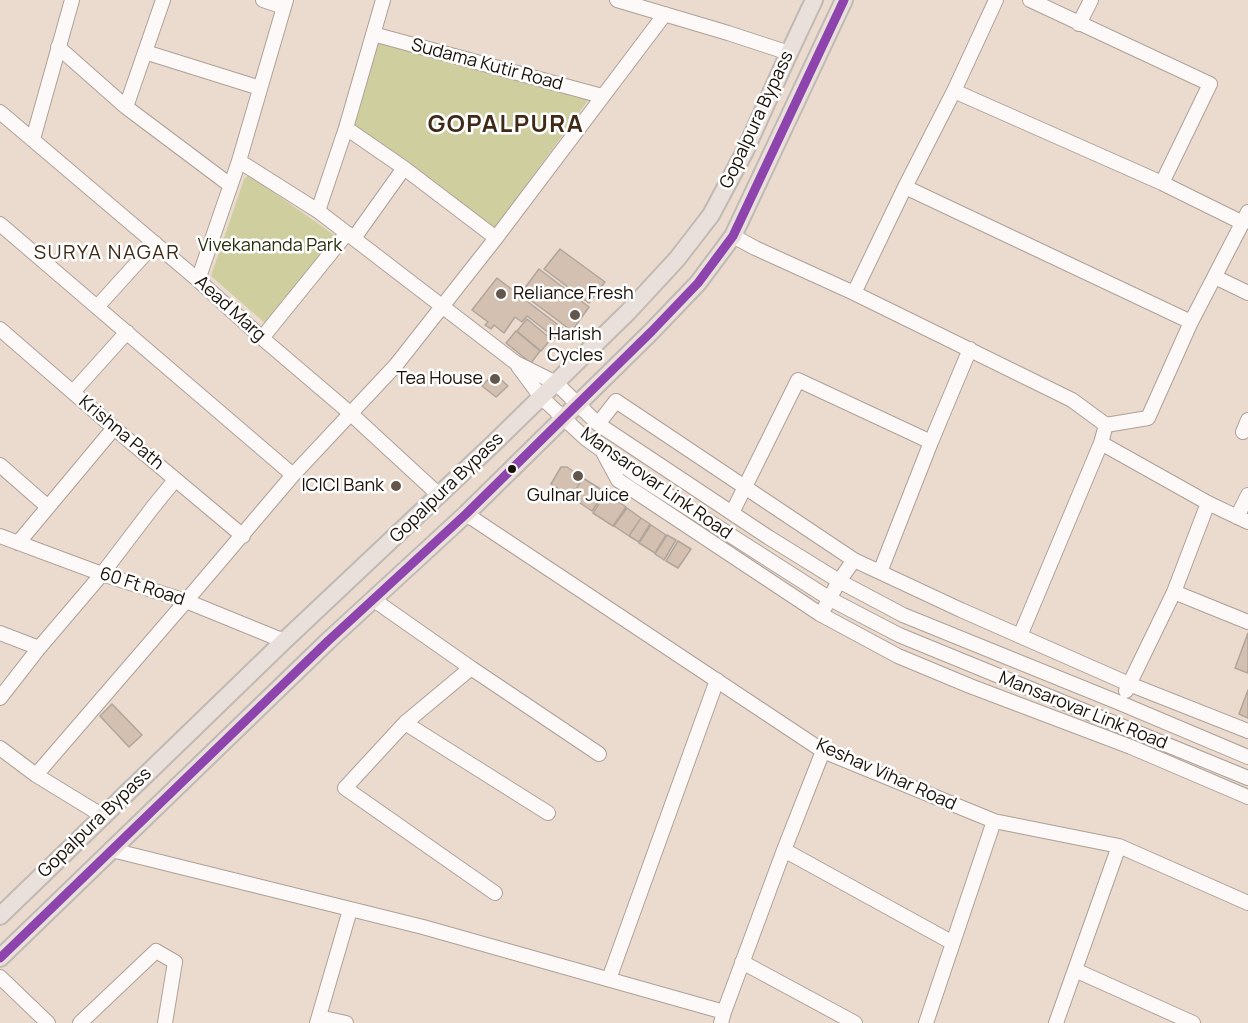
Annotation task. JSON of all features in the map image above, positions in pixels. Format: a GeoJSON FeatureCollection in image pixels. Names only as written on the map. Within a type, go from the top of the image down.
{"type":"FeatureCollection","features":[{"type":"Feature","properties":{"kind":"main road","name":"Gopalpura Bypass"},"geometry":{"type":"LineString","coordinates":[[0,916],[284,641],[556,383],[628,312],[677,259],[711,215],[745,152],[814,0]]}},
{"type":"Feature","properties":{"kind":"main road","name":"Gopalpura Bypass"},"geometry":{"type":"LineString","coordinates":[[0,958],[320,649],[466,514],[698,283],[733,236],[844,0]]}},
{"type":"Feature","properties":{"kind":"street"},"geometry":{"type":"LineString","coordinates":[[33,139],[72,0]]}},
{"type":"Feature","properties":{"kind":"street"},"geometry":{"type":"LineString","coordinates":[[126,107],[163,0]]}},
{"type":"Feature","properties":{"kind":"street"},"geometry":{"type":"LineString","coordinates":[[198,280],[239,161],[285,3],[263,0]]}},
{"type":"Feature","properties":{"kind":"street"},"geometry":{"type":"LineString","coordinates":[[318,211],[346,128],[383,0]]}},
{"type":"Feature","properties":{"kind":"street"},"geometry":{"type":"LineString","coordinates":[[617,0],[789,53]]}},
{"type":"Feature","properties":{"kind":"street"},"geometry":{"type":"LineString","coordinates":[[854,293],[954,91],[996,0]]}},
{"type":"Feature","properties":{"kind":"street"},"geometry":{"type":"LineString","coordinates":[[1030,0],[1210,84],[1162,183]]}},
{"type":"Feature","properties":{"kind":"street"},"geometry":{"type":"LineString","coordinates":[[1079,24],[1091,0]]}},
{"type":"Feature","properties":{"kind":"street"},"geometry":{"type":"LineString","coordinates":[[36,774],[243,536],[293,475],[396,365],[496,238],[665,14]]}},
{"type":"Feature","properties":{"kind":"street","name":"Sudama Kutir Road"},"geometry":{"type":"LineString","coordinates":[[373,34],[602,96]]}},
{"type":"Feature","properties":{"kind":"street"},"geometry":{"type":"LineString","coordinates":[[58,46],[126,107],[230,184]]}},
{"type":"Feature","properties":{"kind":"street"},"geometry":{"type":"LineString","coordinates":[[145,52],[260,88]]}},
{"type":"Feature","properties":{"kind":"street"},"geometry":{"type":"LineString","coordinates":[[733,236],[1072,400],[1106,425],[1148,418],[1191,322],[1245,217],[954,91]]}},
{"type":"Feature","properties":{"kind":"street","name":"Aead Marg"},"geometry":{"type":"LineString","coordinates":[[0,112],[198,280],[440,495]]}},
{"type":"Feature","properties":{"kind":"street"},"geometry":{"type":"LineString","coordinates":[[346,128],[404,168],[496,238]]}},
{"type":"Feature","properties":{"kind":"street"},"geometry":{"type":"LineString","coordinates":[[239,161],[318,211],[516,363]]}},
{"type":"Feature","properties":{"kind":"street"},"geometry":{"type":"LineString","coordinates":[[262,338],[350,236],[404,168]]}},
{"type":"Feature","properties":{"kind":"street"},"geometry":{"type":"LineString","coordinates":[[905,187],[1191,322]]}},
{"type":"Feature","properties":{"kind":"street"},"geometry":{"type":"LineString","coordinates":[[0,224],[293,475]]}},
{"type":"Feature","properties":{"kind":"street"},"geometry":{"type":"LineString","coordinates":[[97,307],[155,243]]}},
{"type":"Feature","properties":{"kind":"street"},"geometry":{"type":"LineString","coordinates":[[1215,277],[1248,293]]}},
{"type":"Feature","properties":{"kind":"street","name":"Krishna Path"},"geometry":{"type":"LineString","coordinates":[[0,329],[243,536]]}},
{"type":"Feature","properties":{"kind":"street"},"geometry":{"type":"LineString","coordinates":[[73,392],[127,332]]}},
{"type":"Feature","properties":{"kind":"street"},"geometry":{"type":"LineString","coordinates":[[880,572],[970,349]]}},
{"type":"Feature","properties":{"kind":"street","name":"Mansarovar Link Road"},"geometry":{"type":"LineString","coordinates":[[516,363],[556,383],[598,424],[839,581],[903,615],[1248,757]]}},
{"type":"Feature","properties":{"kind":"street","name":"Mansarovar Link Road"},"geometry":{"type":"LineString","coordinates":[[516,363],[541,397],[585,438],[638,476],[830,599],[899,635],[1247,778]]}},
{"type":"Feature","properties":{"kind":"street"},"geometry":{"type":"LineString","coordinates":[[732,513],[798,380],[931,442]]}},
{"type":"Feature","properties":{"kind":"street"},"geometry":{"type":"LineString","coordinates":[[598,424],[616,401],[854,560],[1129,684],[1248,731]]}},
{"type":"Feature","properties":{"kind":"street"},"geometry":{"type":"LineString","coordinates":[[1020,636],[1101,443],[1106,425]]}},
{"type":"Feature","properties":{"kind":"street"},"geometry":{"type":"LineString","coordinates":[[18,543],[114,428]]}},
{"type":"Feature","properties":{"kind":"street"},"geometry":{"type":"LineString","coordinates":[[1101,443],[1243,520],[1248,495]]}},
{"type":"Feature","properties":{"kind":"street"},"geometry":{"type":"LineString","coordinates":[[601,450],[618,480],[820,614],[898,656],[1131,747],[1248,797]]}},
{"type":"Feature","properties":{"kind":"street"},"geometry":{"type":"LineString","coordinates":[[0,465],[48,507]]}},
{"type":"Feature","properties":{"kind":"street"},"geometry":{"type":"LineString","coordinates":[[0,698],[102,574],[175,480]]}},
{"type":"Feature","properties":{"kind":"street"},"geometry":{"type":"LineString","coordinates":[[1120,703],[1174,592],[1208,503]]}},
{"type":"Feature","properties":{"kind":"street","name":"Keshav Vihar Road"},"geometry":{"type":"LineString","coordinates":[[466,514],[823,751],[994,821],[1119,846],[1248,903]]}},
{"type":"Feature","properties":{"kind":"street","name":"60 Ft Road"},"geometry":{"type":"LineString","coordinates":[[0,536],[186,602],[284,641]]}},
{"type":"Feature","properties":{"kind":"street"},"geometry":{"type":"LineString","coordinates":[[820,614],[854,560]]}},
{"type":"Feature","properties":{"kind":"street"},"geometry":{"type":"LineString","coordinates":[[1174,592],[1248,622]]}},
{"type":"Feature","properties":{"kind":"street"},"geometry":{"type":"LineString","coordinates":[[374,600],[599,754]]}},
{"type":"Feature","properties":{"kind":"street"},"geometry":{"type":"LineString","coordinates":[[0,633],[39,648]]}},
{"type":"Feature","properties":{"kind":"street"},"geometry":{"type":"LineString","coordinates":[[471,668],[405,723],[345,788],[495,893]]}},
{"type":"Feature","properties":{"kind":"street"},"geometry":{"type":"LineString","coordinates":[[609,979],[717,680]]}},
{"type":"Feature","properties":{"kind":"street"},"geometry":{"type":"LineString","coordinates":[[405,723],[548,813]]}},
{"type":"Feature","properties":{"kind":"street"},"geometry":{"type":"LineString","coordinates":[[1131,747],[1138,734]]}},
{"type":"Feature","properties":{"kind":"street"},"geometry":{"type":"LineString","coordinates":[[0,748],[36,774],[103,816]]}},
{"type":"Feature","properties":{"kind":"street"},"geometry":{"type":"LineString","coordinates":[[112,849],[423,927],[609,979],[722,1017],[823,751]]}},
{"type":"Feature","properties":{"kind":"street"},"geometry":{"type":"LineString","coordinates":[[926,1023],[994,821]]}},
{"type":"Feature","properties":{"kind":"street"},"geometry":{"type":"LineString","coordinates":[[1056,1023],[1119,846]]}},
{"type":"Feature","properties":{"kind":"street"},"geometry":{"type":"LineString","coordinates":[[784,850],[953,943]]}},
{"type":"Feature","properties":{"kind":"street"},"geometry":{"type":"LineString","coordinates":[[346,1023],[318,1020],[350,910]]}},
{"type":"Feature","properties":{"kind":"street"},"geometry":{"type":"LineString","coordinates":[[80,1023],[156,951],[175,962],[165,1023]]}},
{"type":"Feature","properties":{"kind":"street"},"geometry":{"type":"LineString","coordinates":[[742,962],[855,1023]]}},
{"type":"Feature","properties":{"kind":"street"},"geometry":{"type":"LineString","coordinates":[[1075,970],[1186,1022]]}},
{"type":"Feature","properties":{"kind":"street"},"geometry":{"type":"LineString","coordinates":[[0,977],[48,1023]]}},
{"type":"Feature","properties":{"kind":"green space"},"geometry":{"type":"Polygon","coordinates":[[[379,39],[589,99],[494,229],[353,126],[379,39]]]}},
{"type":"Feature","properties":{"kind":"green space","name":"Vivekananda Park"},"geometry":{"type":"Polygon","coordinates":[[[249,175],[337,237],[265,323],[211,276],[243,182],[249,175]]]}},
{"type":"Feature","properties":{"kind":"building"},"geometry":{"type":"Polygon","coordinates":[[[560,249],[605,282],[589,303],[544,269],[560,249]]]}},
{"type":"Feature","properties":{"kind":"building"},"geometry":{"type":"Polygon","coordinates":[[[539,269],[589,307],[572,331],[521,293],[539,269]]]}},
{"type":"Feature","properties":{"kind":"building","name":"Reliance Fresh"},"geometry":{"type":"Polygon","coordinates":[[[497,278],[566,331],[559,341],[527,316],[522,322],[515,317],[504,333],[494,325],[491,329],[485,325],[488,322],[472,310],[497,278]]]}},
{"type":"Feature","properties":{"kind":"building"},"geometry":{"type":"Polygon","coordinates":[[[527,319],[551,339],[541,351],[517,331],[527,319]]]}},
{"type":"Feature","properties":{"kind":"building"},"geometry":{"type":"Polygon","coordinates":[[[516,331],[540,351],[531,363],[506,343],[516,331]]]}},
{"type":"Feature","properties":{"kind":"building","name":"Tea House"},"geometry":{"type":"Polygon","coordinates":[[[494,373],[508,386],[496,397],[482,386],[494,373]]]}},
{"type":"Feature","properties":{"kind":"building"},"geometry":{"type":"Polygon","coordinates":[[[561,467],[567,467],[583,478],[571,497],[551,484],[561,467]]]}},
{"type":"Feature","properties":{"kind":"building"},"geometry":{"type":"Polygon","coordinates":[[[583,478],[605,492],[592,511],[571,497],[583,478]]]}},
{"type":"Feature","properties":{"kind":"building"},"geometry":{"type":"Polygon","coordinates":[[[606,493],[626,507],[613,526],[593,513],[606,493]]]}},
{"type":"Feature","properties":{"kind":"building"},"geometry":{"type":"Polygon","coordinates":[[[627,508],[641,518],[629,536],[614,526],[627,508]]]}},
{"type":"Feature","properties":{"kind":"building"},"geometry":{"type":"Polygon","coordinates":[[[641,518],[650,524],[639,542],[629,536],[641,518]]]}},
{"type":"Feature","properties":{"kind":"building"},"geometry":{"type":"Polygon","coordinates":[[[651,525],[666,535],[655,553],[639,543],[651,525]]]}},
{"type":"Feature","properties":{"kind":"building"},"geometry":{"type":"Polygon","coordinates":[[[667,535],[676,540],[664,560],[655,554],[667,535]]]}},
{"type":"Feature","properties":{"kind":"building"},"geometry":{"type":"Polygon","coordinates":[[[678,541],[691,549],[678,568],[666,561],[678,541]]]}},
{"type":"Feature","properties":{"kind":"building"},"geometry":{"type":"Polygon","coordinates":[[[1248,633],[1248,673],[1235,668],[1248,633]]]}},
{"type":"Feature","properties":{"kind":"building"},"geometry":{"type":"Polygon","coordinates":[[[1248,690],[1248,718],[1239,714],[1248,690]]]}},
{"type":"Feature","properties":{"kind":"building"},"geometry":{"type":"Polygon","coordinates":[[[112,704],[142,735],[129,747],[100,716],[112,704]]]}},
{"type":"Feature","properties":{"kind":"transit line"},"geometry":{"type":"LineString","coordinates":[[0,958],[328,641],[466,514],[698,283],[733,236],[844,0]]}},
{"type":"Feature","properties":{"kind":"place","name":"Reliance Fresh"},"geometry":{"type":"Point","coordinates":[501,294]}},
{"type":"Feature","properties":{"kind":"place","name":"Harish Cycles"},"geometry":{"type":"Point","coordinates":[575,315]}},
{"type":"Feature","properties":{"kind":"place","name":"Tea House"},"geometry":{"type":"Point","coordinates":[495,379]}},
{"type":"Feature","properties":{"kind":"place","name":"Gulnar Juice"},"geometry":{"type":"Point","coordinates":[578,476]}},
{"type":"Feature","properties":{"kind":"place","name":"ICICI Bank"},"geometry":{"type":"Point","coordinates":[396,486]}},
{"type":"Feature","properties":{"kind":"district","name":"GOPALPURA"},"geometry":{"type":"Point","coordinates":[506,125]}},
{"type":"Feature","properties":{"kind":"district","name":"SURYA NAGAR"},"geometry":{"type":"Point","coordinates":[107,253]}}]}
